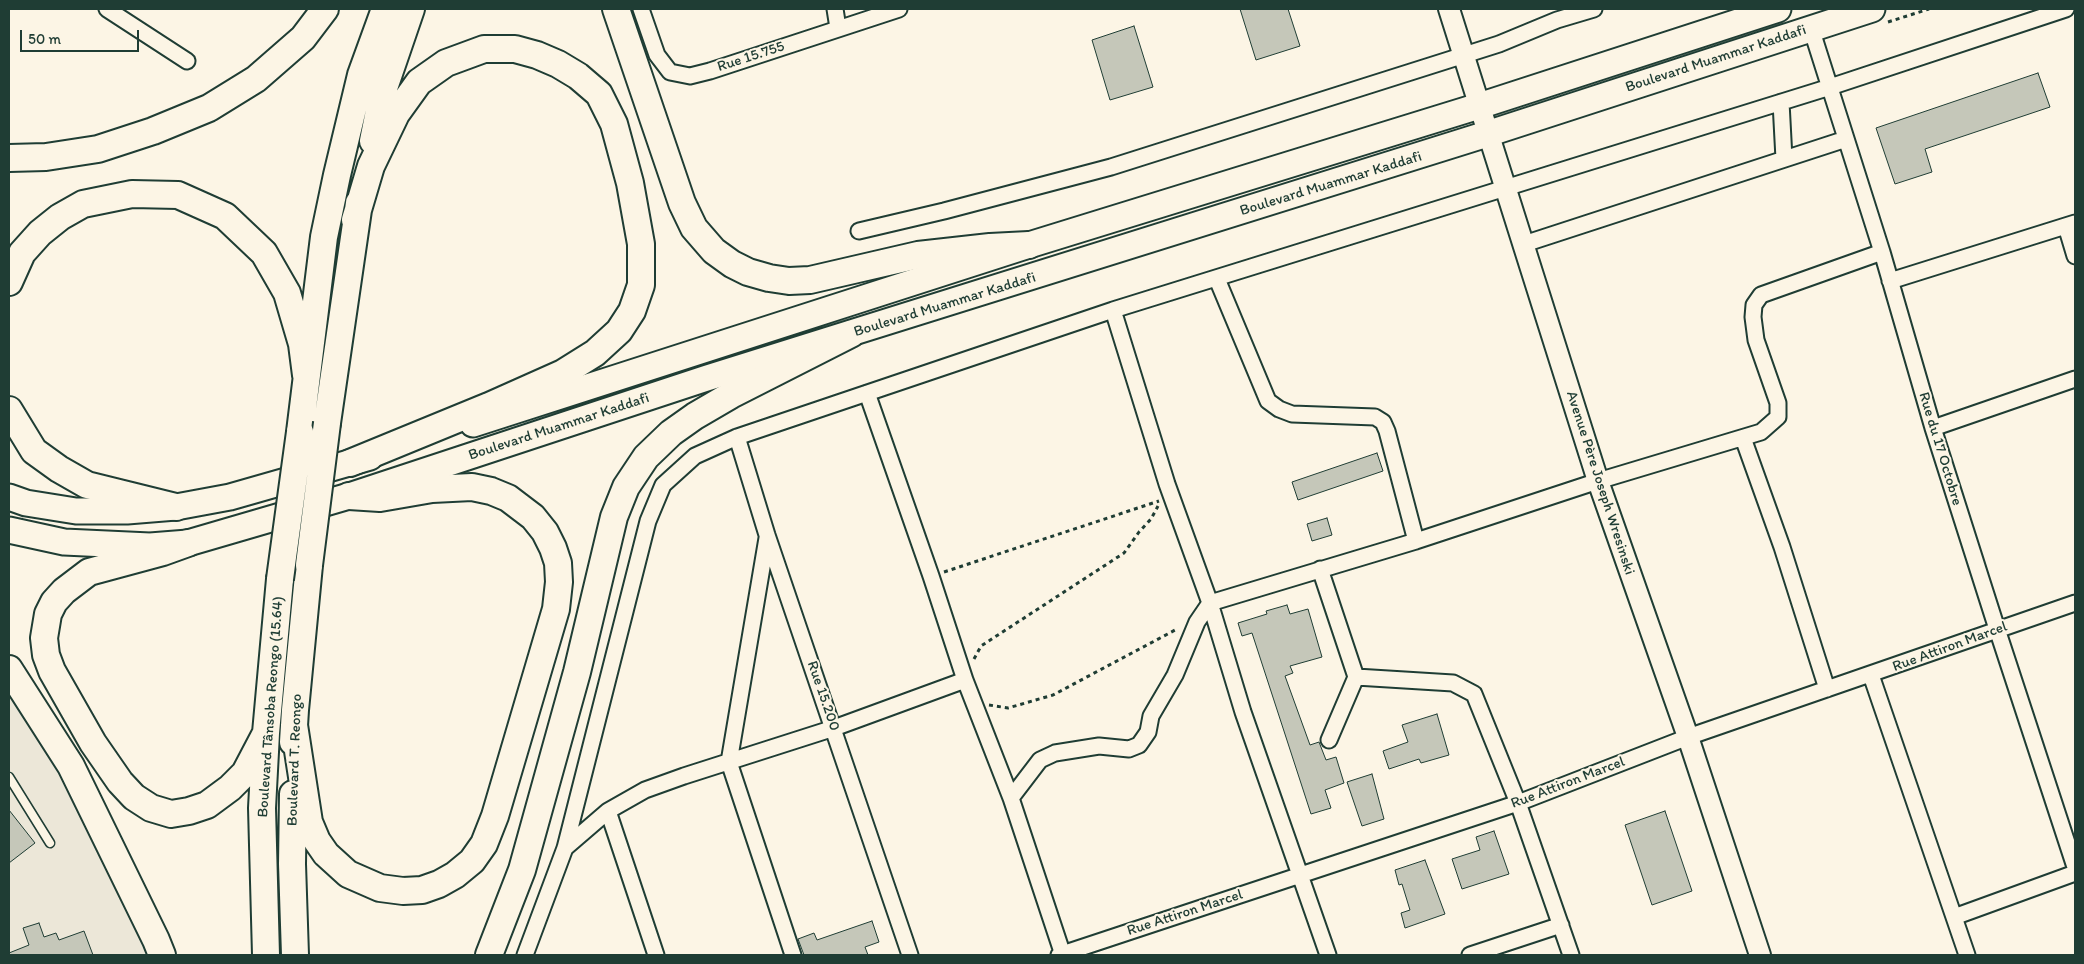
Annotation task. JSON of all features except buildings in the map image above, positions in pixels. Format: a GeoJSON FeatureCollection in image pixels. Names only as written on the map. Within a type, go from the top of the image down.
{"type":"FeatureCollection","features":[{"type":"Feature","properties":{"kind":"highway"},"geometry":{"type":"LineString","coordinates":[[9,158],[46,157],[98,149],[153,131],[209,108],[256,79],[303,38],[325,9]]}},
{"type":"Feature","properties":{"kind":"highway"},"geometry":{"type":"LineString","coordinates":[[306,375],[324,237],[336,175],[361,75],[385,9]]}},
{"type":"Feature","properties":{"kind":"highway"},"geometry":{"type":"LineString","coordinates":[[355,220],[384,90],[411,9]]}},
{"type":"Feature","properties":{"kind":"highway"},"geometry":{"type":"LineString","coordinates":[[616,9],[682,203],[694,228],[714,251],[732,264],[748,272],[768,278],[789,281],[810,280],[918,254],[1029,245]]}},
{"type":"Feature","properties":{"kind":"highway"},"geometry":{"type":"LineString","coordinates":[[350,463],[490,406],[563,373],[595,352],[619,331],[632,311],[641,285],[641,244],[630,183],[614,124],[599,94],[578,76],[537,54],[522,51],[484,49],[446,63],[419,82],[396,114],[371,166],[355,220]]}},
{"type":"Feature","properties":{"kind":"highway"},"geometry":{"type":"LineString","coordinates":[[9,282],[22,253],[40,233],[60,217],[83,204],[132,194],[178,195],[225,216],[264,253],[287,293],[302,344],[306,375]]}},
{"type":"Feature","properties":{"kind":"highway","name":"Boulevard T. Reongo"},"geometry":{"type":"LineString","coordinates":[[295,955],[292,864],[294,725],[309,565],[355,220]]}},
{"type":"Feature","properties":{"kind":"highway"},"geometry":{"type":"LineString","coordinates":[[489,955],[522,870],[577,672],[614,517],[626,487],[646,457],[671,433],[695,416],[730,395],[851,334]]}},
{"type":"Feature","properties":{"kind":"highway","name":"Boulevard Tânsoba Reongo (15.64)"},"geometry":{"type":"LineString","coordinates":[[266,955],[262,808],[266,734],[280,579],[306,375]]}},
{"type":"Feature","properties":{"kind":"highway"},"geometry":{"type":"LineString","coordinates":[[9,410],[34,451],[86,485],[176,507]]}},
{"type":"Feature","properties":{"kind":"highway"},"geometry":{"type":"LineString","coordinates":[[294,725],[310,822],[317,841],[326,854],[348,874],[380,888],[403,891],[422,890],[439,884],[455,875],[472,861],[484,844],[495,816],[556,609],[559,582],[558,564],[553,548],[545,532],[532,517],[508,498],[491,491],[472,487],[432,489],[380,498],[349,496]]}},
{"type":"Feature","properties":{"kind":"highway"},"geometry":{"type":"LineString","coordinates":[[188,543],[163,552],[89,572],[64,591],[54,602],[48,614],[44,638],[46,655],[52,671],[93,743],[120,782],[134,797],[151,808],[171,814],[207,805],[230,788],[246,773],[266,734]]}},
{"type":"Feature","properties":{"kind":"highway"},"geometry":{"type":"LineString","coordinates":[[9,669],[71,766],[162,955]]}},
{"type":"Feature","properties":{"kind":"main road","name":"Boulevard Muammar Kaddafi"},"geometry":{"type":"LineString","coordinates":[[9,497],[26,503],[76,511],[176,507],[230,497],[350,463],[1029,245],[1479,106],[1778,9]]}},
{"type":"Feature","properties":{"kind":"main road","name":"Boulevard Muammar Kaddafi"},"geometry":{"type":"LineString","coordinates":[[9,530],[64,542],[150,546],[188,543],[349,496],[707,378],[1487,134],[1872,9]]}},
{"type":"Feature","properties":{"kind":"street"},"geometry":{"type":"LineString","coordinates":[[107,9],[187,61]]}},
{"type":"Feature","properties":{"kind":"street","name":"Rue 15.755"},"geometry":{"type":"LineString","coordinates":[[641,9],[657,56],[670,72],[690,76],[899,9]]}},
{"type":"Feature","properties":{"kind":"street"},"geometry":{"type":"LineString","coordinates":[[834,9],[838,28]]}},
{"type":"Feature","properties":{"kind":"street","name":"Avenue Père Joseph Wresinski"},"geometry":{"type":"LineString","coordinates":[[1449,9],[1598,480],[1688,737],[1760,955]]}},
{"type":"Feature","properties":{"kind":"street"},"geometry":{"type":"LineString","coordinates":[[859,231],[944,211],[1111,167],[1499,44],[1557,20],[1594,9]]}},
{"type":"Feature","properties":{"kind":"street"},"geometry":{"type":"LineString","coordinates":[[525,955],[566,848],[648,521],[663,485],[695,456],[737,437],[1113,310],[1830,87],[2066,9]]}},
{"type":"Feature","properties":{"kind":"street","name":"Rue du 17 Octobre"},"geometry":{"type":"LineString","coordinates":[[1811,28],[1882,252],[1933,428],[2075,867]]}},
{"type":"Feature","properties":{"kind":"street"},"geometry":{"type":"LineString","coordinates":[[1781,102],[1784,159]]}},
{"type":"Feature","properties":{"kind":"street"},"geometry":{"type":"LineString","coordinates":[[1524,244],[1846,139]]}},
{"type":"Feature","properties":{"kind":"street"},"geometry":{"type":"LineString","coordinates":[[1890,281],[2070,224],[2075,256]]}},
{"type":"Feature","properties":{"kind":"street"},"geometry":{"type":"LineString","coordinates":[[1011,798],[1040,760],[1055,753],[1099,746],[1129,749],[1139,745],[1148,732],[1151,716],[1175,675],[1191,635],[1206,609],[1320,569],[1416,541],[1598,480],[1761,432],[1778,417],[1778,403],[1756,340],[1753,317],[1754,305],[1761,295],[1882,252]]}},
{"type":"Feature","properties":{"kind":"street"},"geometry":{"type":"LineString","coordinates":[[1217,278],[1268,401],[1279,409],[1292,414],[1375,417],[1383,422],[1416,541]]}},
{"type":"Feature","properties":{"kind":"street"},"geometry":{"type":"LineString","coordinates":[[1113,310],[1206,609],[1328,955]]}},
{"type":"Feature","properties":{"kind":"street"},"geometry":{"type":"LineString","coordinates":[[1933,428],[2075,379]]}},
{"type":"Feature","properties":{"kind":"street"},"geometry":{"type":"LineString","coordinates":[[867,393],[931,576],[964,680],[1011,798],[1062,955]]}},
{"type":"Feature","properties":{"kind":"street","name":"Rue 15.200"},"geometry":{"type":"LineString","coordinates":[[737,437],[767,535],[910,955]]}},
{"type":"Feature","properties":{"kind":"street"},"geometry":{"type":"LineString","coordinates":[[1743,438],[1782,547],[1827,689]]}},
{"type":"Feature","properties":{"kind":"street"},"geometry":{"type":"LineString","coordinates":[[767,535],[729,762],[793,955]]}},
{"type":"Feature","properties":{"kind":"street"},"geometry":{"type":"LineString","coordinates":[[1320,569],[1356,677],[1329,740]]}},
{"type":"Feature","properties":{"kind":"street","name":"Rue Attiron Marcel"},"geometry":{"type":"LineString","coordinates":[[1062,955],[1518,803],[1688,737],[2075,603]]}},
{"type":"Feature","properties":{"kind":"street"},"geometry":{"type":"LineString","coordinates":[[1871,675],[1967,955]]}},
{"type":"Feature","properties":{"kind":"street"},"geometry":{"type":"LineString","coordinates":[[1356,677],[1453,683],[1474,694],[1518,803],[1571,955]]}},
{"type":"Feature","properties":{"kind":"street"},"geometry":{"type":"LineString","coordinates":[[566,848],[608,812],[645,790],[834,728],[964,680]]}},
{"type":"Feature","properties":{"kind":"street"},"geometry":{"type":"LineString","coordinates":[[608,812],[656,955]]}},
{"type":"Feature","properties":{"kind":"street"},"geometry":{"type":"LineString","coordinates":[[1954,916],[2075,873]]}},
{"type":"Feature","properties":{"kind":"street"},"geometry":{"type":"LineString","coordinates":[[1470,955],[1561,925]]}},
{"type":"Feature","properties":{"kind":"lane"},"geometry":{"type":"LineString","coordinates":[[9,777],[50,844]]}},
{"type":"Feature","properties":{"kind":"path"},"geometry":{"type":"LineString","coordinates":[[931,576],[1162,500],[1151,519],[1139,532],[1124,554],[981,646],[964,680]]}},
{"type":"Feature","properties":{"kind":"path"},"geometry":{"type":"LineString","coordinates":[[974,703],[1008,708],[1053,695],[1137,652],[1206,609]]}},
{"type":"Feature","properties":{"kind":"shaded area"},"geometry":{"type":"Polygon","coordinates":[[[9,674],[162,955],[9,955],[9,674]]]}}]}
